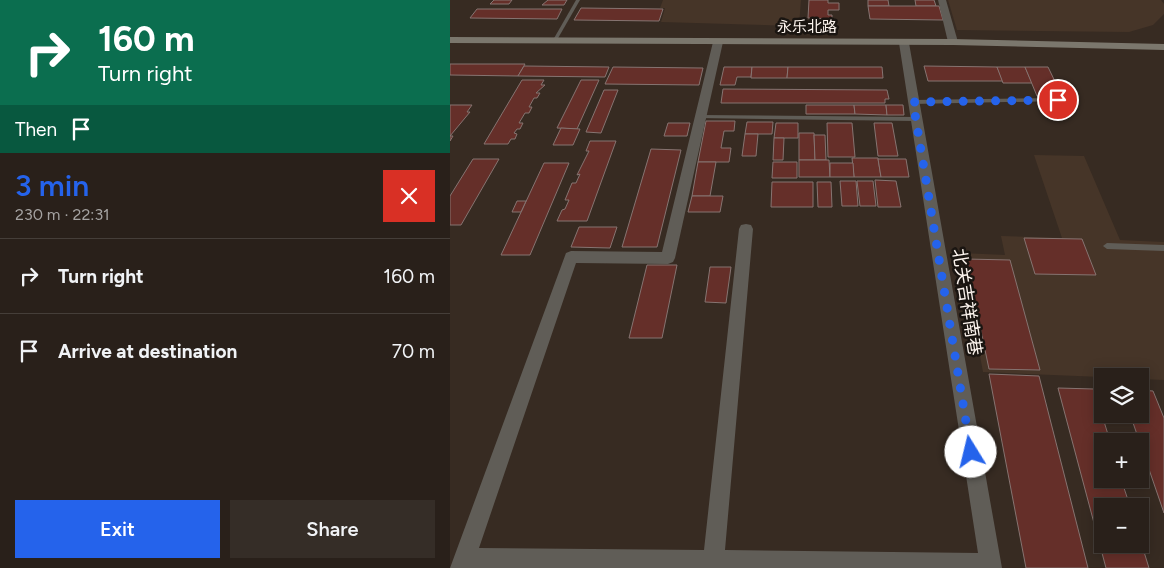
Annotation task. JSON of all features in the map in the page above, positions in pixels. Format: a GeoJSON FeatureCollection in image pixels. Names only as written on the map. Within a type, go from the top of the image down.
{"type":"FeatureCollection","features":[{"type":"Feature","properties":{"kind":"main road","name":"永乐北路"},"geometry":{"type":"LineString","coordinates":[[450,40],[953,42],[1164,47]]}},
{"type":"Feature","properties":{"kind":"street"},"geometry":{"type":"LineString","coordinates":[[942,0],[953,42]]}},
{"type":"Feature","properties":{"kind":"street"},"geometry":{"type":"LineString","coordinates":[[718,42],[668,258],[571,257],[463,563],[990,566]]}},
{"type":"Feature","properties":{"kind":"street","name":"北关吉祥南巷"},"geometry":{"type":"LineString","coordinates":[[904,43],[990,566]]}},
{"type":"Feature","properties":{"kind":"street"},"geometry":{"type":"LineString","coordinates":[[714,564],[746,229]]}},
{"type":"Feature","properties":{"kind":"lane"},"geometry":{"type":"LineString","coordinates":[[555,40],[578,0]]}},
{"type":"Feature","properties":{"kind":"lane"},"geometry":{"type":"LineString","coordinates":[[913,102],[1058,100]]}},
{"type":"Feature","properties":{"kind":"lane"},"geometry":{"type":"LineString","coordinates":[[700,117],[916,119]]}},
{"type":"Feature","properties":{"kind":"lane"},"geometry":{"type":"LineString","coordinates":[[1107,246],[1164,248]]}},
{"type":"Feature","properties":{"kind":"shaded area"},"geometry":{"type":"Polygon","coordinates":[[[663,0],[801,0],[799,26],[661,22],[665,8],[660,8],[663,0]]]}},
{"type":"Feature","properties":{"kind":"shaded area"},"geometry":{"type":"Polygon","coordinates":[[[948,0],[1161,0],[1164,4],[1164,14],[1153,25],[1129,32],[957,30],[948,0]]]}},
{"type":"Feature","properties":{"kind":"shaded area"},"geometry":{"type":"Polygon","coordinates":[[[1034,155],[1084,156],[1120,240],[1164,242],[1164,380],[1149,379],[1149,368],[1094,368],[1094,377],[983,372],[961,253],[1005,255],[1001,236],[1062,238],[1034,155]]]}},
{"type":"Feature","properties":{"kind":"building"},"geometry":{"type":"Polygon","coordinates":[[[494,0],[512,0],[509,4],[490,4],[494,0]]]}},
{"type":"Feature","properties":{"kind":"building"},"geometry":{"type":"Polygon","coordinates":[[[548,0],[567,0],[564,5],[542,5],[548,0]]]}},
{"type":"Feature","properties":{"kind":"building"},"geometry":{"type":"Polygon","coordinates":[[[809,0],[828,0],[828,3],[839,3],[839,10],[828,10],[828,15],[832,15],[832,19],[808,18],[809,0]]]}},
{"type":"Feature","properties":{"kind":"building"},"geometry":{"type":"Polygon","coordinates":[[[868,0],[888,0],[889,6],[868,6],[868,0]]]}},
{"type":"Feature","properties":{"kind":"building"},"geometry":{"type":"Polygon","coordinates":[[[915,0],[934,0],[936,6],[916,6],[915,0]]]}},
{"type":"Feature","properties":{"kind":"building"},"geometry":{"type":"Polygon","coordinates":[[[868,6],[939,6],[943,20],[870,19],[868,6]]]}},
{"type":"Feature","properties":{"kind":"building"},"geometry":{"type":"Polygon","coordinates":[[[581,8],[663,9],[659,21],[574,20],[581,8]]]}},
{"type":"Feature","properties":{"kind":"building"},"geometry":{"type":"Polygon","coordinates":[[[477,9],[562,9],[557,19],[470,18],[477,9]]]}},
{"type":"Feature","properties":{"kind":"building"},"geometry":{"type":"Polygon","coordinates":[[[450,64],[525,64],[518,76],[450,75],[450,64]]]}},
{"type":"Feature","properties":{"kind":"building"},"geometry":{"type":"Polygon","coordinates":[[[524,66],[609,67],[605,77],[518,76],[524,66]]]}},
{"type":"Feature","properties":{"kind":"building"},"geometry":{"type":"Polygon","coordinates":[[[924,66],[997,67],[1003,81],[928,81],[924,66]]]}},
{"type":"Feature","properties":{"kind":"building"},"geometry":{"type":"Polygon","coordinates":[[[613,67],[703,68],[699,85],[605,84],[613,67]]]}},
{"type":"Feature","properties":{"kind":"building"},"geometry":{"type":"Polygon","coordinates":[[[724,67],[752,67],[751,77],[737,77],[735,85],[720,85],[724,67]]]}},
{"type":"Feature","properties":{"kind":"building"},"geometry":{"type":"Polygon","coordinates":[[[752,67],[788,67],[787,78],[751,78],[752,67]]]}},
{"type":"Feature","properties":{"kind":"building"},"geometry":{"type":"Polygon","coordinates":[[[788,67],[882,67],[883,78],[787,78],[788,67]]]}},
{"type":"Feature","properties":{"kind":"building"},"geometry":{"type":"Polygon","coordinates":[[[997,67],[1025,67],[1032,83],[1003,83],[997,67]]]}},
{"type":"Feature","properties":{"kind":"building"},"geometry":{"type":"Polygon","coordinates":[[[1025,67],[1048,67],[1062,96],[1037,96],[1025,67]]]}},
{"type":"Feature","properties":{"kind":"building"},"geometry":{"type":"Polygon","coordinates":[[[522,80],[544,80],[541,85],[545,85],[536,93],[540,93],[537,98],[534,98],[529,107],[532,107],[529,113],[525,113],[519,123],[523,123],[520,129],[517,129],[514,133],[517,134],[515,139],[511,139],[508,144],[484,144],[522,80]]]}},
{"type":"Feature","properties":{"kind":"building"},"geometry":{"type":"Polygon","coordinates":[[[581,80],[599,80],[577,129],[557,128],[581,80]]]}},
{"type":"Feature","properties":{"kind":"building"},"geometry":{"type":"Polygon","coordinates":[[[723,89],[887,90],[889,99],[885,99],[885,103],[721,103],[723,89]]]}},
{"type":"Feature","properties":{"kind":"building"},"geometry":{"type":"Polygon","coordinates":[[[604,90],[618,90],[601,133],[586,132],[604,90]]]}},
{"type":"Feature","properties":{"kind":"building"},"geometry":{"type":"Polygon","coordinates":[[[450,105],[472,105],[467,112],[470,112],[450,136],[450,105]]]}},
{"type":"Feature","properties":{"kind":"building"},"geometry":{"type":"Polygon","coordinates":[[[806,105],[854,105],[855,114],[806,114],[806,105]]]}},
{"type":"Feature","properties":{"kind":"building"},"geometry":{"type":"Polygon","coordinates":[[[854,105],[886,105],[887,115],[855,114],[854,105]]]}},
{"type":"Feature","properties":{"kind":"building"},"geometry":{"type":"Polygon","coordinates":[[[886,105],[903,105],[904,115],[887,115],[886,105]]]}},
{"type":"Feature","properties":{"kind":"building"},"geometry":{"type":"Polygon","coordinates":[[[706,121],[735,121],[734,131],[724,131],[721,148],[731,148],[729,162],[698,162],[706,121]]]}},
{"type":"Feature","properties":{"kind":"building"},"geometry":{"type":"Polygon","coordinates":[[[747,122],[773,122],[772,134],[745,134],[747,122]]]}},
{"type":"Feature","properties":{"kind":"building"},"geometry":{"type":"Polygon","coordinates":[[[668,123],[690,123],[687,136],[664,136],[668,123]]]}},
{"type":"Feature","properties":{"kind":"building"},"geometry":{"type":"Polygon","coordinates":[[[776,123],[798,123],[798,138],[774,138],[776,123]]]}},
{"type":"Feature","properties":{"kind":"building"},"geometry":{"type":"Polygon","coordinates":[[[827,123],[852,123],[855,157],[828,157],[827,123]]]}},
{"type":"Feature","properties":{"kind":"building"},"geometry":{"type":"Polygon","coordinates":[[[874,123],[892,123],[898,156],[878,156],[874,123]]]}},
{"type":"Feature","properties":{"kind":"building"},"geometry":{"type":"Polygon","coordinates":[[[561,128],[580,129],[573,145],[553,145],[561,128]]]}},
{"type":"Feature","properties":{"kind":"building"},"geometry":{"type":"Polygon","coordinates":[[[799,133],[814,133],[815,160],[799,160],[799,133]]]}},
{"type":"Feature","properties":{"kind":"building"},"geometry":{"type":"Polygon","coordinates":[[[745,134],[758,134],[756,156],[742,156],[745,134]]]}},
{"type":"Feature","properties":{"kind":"building"},"geometry":{"type":"Polygon","coordinates":[[[814,135],[825,135],[826,160],[815,160],[814,135]]]}},
{"type":"Feature","properties":{"kind":"building"},"geometry":{"type":"Polygon","coordinates":[[[774,138],[784,138],[783,160],[773,160],[774,138]]]}},
{"type":"Feature","properties":{"kind":"building"},"geometry":{"type":"Polygon","coordinates":[[[590,141],[616,141],[587,221],[557,221],[569,200],[565,200],[572,183],[576,183],[580,174],[577,175],[589,151],[586,151],[590,141]]]}},
{"type":"Feature","properties":{"kind":"building"},"geometry":{"type":"Polygon","coordinates":[[[651,149],[681,150],[657,247],[622,247],[651,149]]]}},
{"type":"Feature","properties":{"kind":"building"},"geometry":{"type":"Polygon","coordinates":[[[852,158],[878,158],[881,177],[854,177],[852,158]]]}},
{"type":"Feature","properties":{"kind":"building"},"geometry":{"type":"Polygon","coordinates":[[[473,159],[499,159],[461,225],[450,225],[450,196],[473,159]]]}},
{"type":"Feature","properties":{"kind":"building"},"geometry":{"type":"Polygon","coordinates":[[[878,159],[906,159],[909,177],[881,177],[878,159]]]}},
{"type":"Feature","properties":{"kind":"building"},"geometry":{"type":"Polygon","coordinates":[[[799,160],[829,160],[830,177],[799,177],[799,160]]]}},
{"type":"Feature","properties":{"kind":"building"},"geometry":{"type":"Polygon","coordinates":[[[698,162],[716,162],[710,196],[692,196],[698,162]]]}},
{"type":"Feature","properties":{"kind":"building"},"geometry":{"type":"Polygon","coordinates":[[[773,162],[797,162],[797,178],[772,178],[773,162]]]}},
{"type":"Feature","properties":{"kind":"building"},"geometry":{"type":"Polygon","coordinates":[[[544,163],[569,163],[530,255],[501,255],[544,163]]]}},
{"type":"Feature","properties":{"kind":"building"},"geometry":{"type":"Polygon","coordinates":[[[830,163],[853,163],[854,177],[830,177],[830,163]]]}},
{"type":"Feature","properties":{"kind":"building"},"geometry":{"type":"Polygon","coordinates":[[[875,180],[896,181],[901,207],[878,207],[875,180]]]}},
{"type":"Feature","properties":{"kind":"building"},"geometry":{"type":"Polygon","coordinates":[[[840,181],[856,181],[858,206],[842,206],[840,181]]]}},
{"type":"Feature","properties":{"kind":"building"},"geometry":{"type":"Polygon","coordinates":[[[857,181],[873,181],[876,206],[860,206],[857,181]]]}},
{"type":"Feature","properties":{"kind":"building"},"geometry":{"type":"Polygon","coordinates":[[[772,182],[813,182],[813,207],[771,207],[772,182]]]}},
{"type":"Feature","properties":{"kind":"building"},"geometry":{"type":"Polygon","coordinates":[[[817,182],[831,182],[832,207],[818,207],[817,182]]]}},
{"type":"Feature","properties":{"kind":"building"},"geometry":{"type":"Polygon","coordinates":[[[692,196],[723,196],[720,212],[688,212],[692,196]]]}},
{"type":"Feature","properties":{"kind":"building"},"geometry":{"type":"Polygon","coordinates":[[[517,201],[526,201],[521,212],[512,212],[517,201]]]}},
{"type":"Feature","properties":{"kind":"building"},"geometry":{"type":"Polygon","coordinates":[[[579,227],[617,227],[610,248],[571,247],[579,227]]]}},
{"type":"Feature","properties":{"kind":"building"},"geometry":{"type":"Polygon","coordinates":[[[1024,238],[1082,239],[1096,275],[1035,274],[1024,238]]]}},
{"type":"Feature","properties":{"kind":"building"},"geometry":{"type":"Polygon","coordinates":[[[966,259],[1010,260],[1040,370],[989,369],[966,259]]]}},
{"type":"Feature","properties":{"kind":"building"},"geometry":{"type":"Polygon","coordinates":[[[647,265],[677,265],[662,338],[629,338],[647,265]]]}},
{"type":"Feature","properties":{"kind":"building"},"geometry":{"type":"Polygon","coordinates":[[[710,267],[731,267],[726,303],[705,302],[710,267]]]}},
{"type":"Feature","properties":{"kind":"building"},"geometry":{"type":"Polygon","coordinates":[[[989,374],[1039,376],[1088,568],[1026,568],[989,374]]]}},
{"type":"Feature","properties":{"kind":"building"},"geometry":{"type":"Polygon","coordinates":[[[1058,388],[1094,389],[1094,423],[1104,423],[1108,433],[1094,433],[1094,488],[1124,488],[1127,498],[1094,498],[1094,523],[1058,388]]]}},
{"type":"Feature","properties":{"kind":"building"},"geometry":{"type":"Polygon","coordinates":[[[1149,391],[1153,391],[1164,418],[1164,513],[1149,469],[1149,433],[1137,433],[1133,423],[1149,423],[1149,391]]]}},
{"type":"Feature","properties":{"kind":"building"},"geometry":{"type":"Polygon","coordinates":[[[1102,553],[1144,553],[1149,568],[1106,568],[1102,553]]]}},
{"type":"Feature","properties":{"kind":"route"},"geometry":{"type":"LineString","coordinates":[[971,452],[913,102],[1058,100]]}}]}
